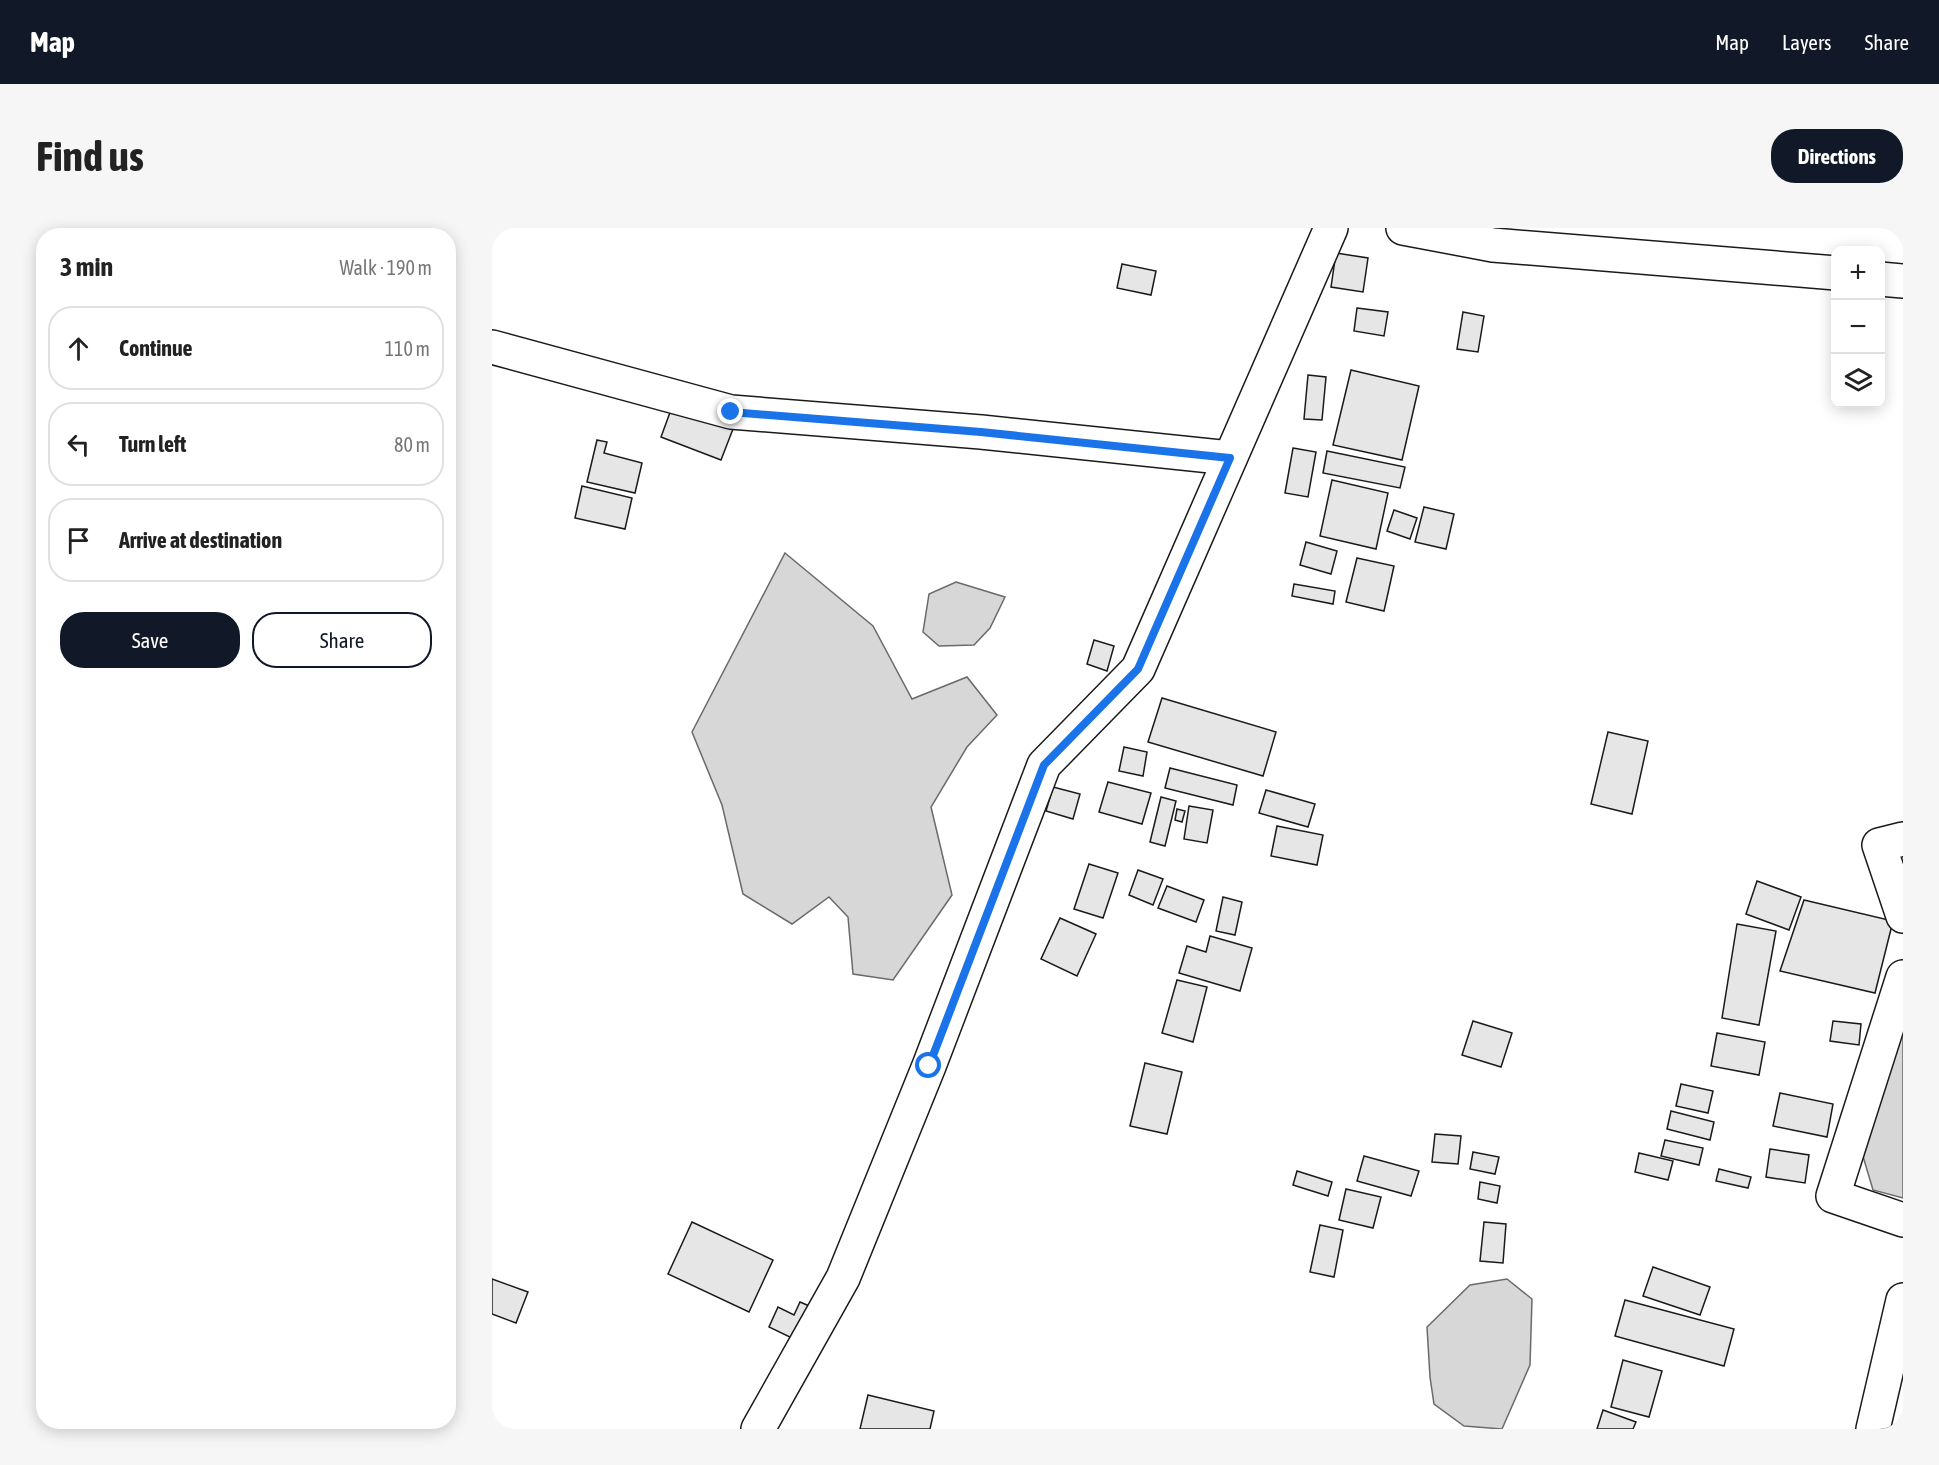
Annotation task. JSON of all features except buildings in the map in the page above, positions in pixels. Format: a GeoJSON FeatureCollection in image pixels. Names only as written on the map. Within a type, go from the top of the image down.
{"type":"FeatureCollection","features":[{"type":"Feature","properties":{"kind":"street"},"geometry":{"type":"LineString","coordinates":[[758,1429],[843,1278],[929,1066],[1044,765],[1138,669],[1332,228]]}},
{"type":"Feature","properties":{"kind":"street"},"geometry":{"type":"LineString","coordinates":[[1403,228],[1493,244],[1831,273]]}},
{"type":"Feature","properties":{"kind":"street"},"geometry":{"type":"LineString","coordinates":[[1885,279],[1903,281]]}},
{"type":"Feature","properties":{"kind":"street"},"geometry":{"type":"LineString","coordinates":[[492,347],[731,412],[981,432],[1230,458]]}},
{"type":"Feature","properties":{"kind":"street"},"geometry":{"type":"LineString","coordinates":[[1903,839],[1879,845],[1903,916]]}},
{"type":"Feature","properties":{"kind":"street"},"geometry":{"type":"LineString","coordinates":[[1903,977],[1833,1196],[1903,1220]]}},
{"type":"Feature","properties":{"kind":"street"},"geometry":{"type":"LineString","coordinates":[[1873,1429],[1903,1300]]}},
{"type":"Feature","properties":{"kind":"shaded area"},"geometry":{"type":"Polygon","coordinates":[[[785,553],[873,626],[912,699],[967,677],[997,715],[967,747],[931,807],[952,895],[893,980],[853,974],[848,917],[829,897],[792,924],[743,894],[722,805],[692,732],[785,553]]]}},
{"type":"Feature","properties":{"kind":"shaded area"},"geometry":{"type":"Polygon","coordinates":[[[956,582],[1005,597],[990,628],[974,645],[939,646],[923,632],[929,594],[956,582]]]}},
{"type":"Feature","properties":{"kind":"shaded area"},"geometry":{"type":"Polygon","coordinates":[[[1903,1017],[1903,1198],[1873,1190],[1862,1153],[1903,1017]]]}},
{"type":"Feature","properties":{"kind":"shaded area"},"geometry":{"type":"Polygon","coordinates":[[[1507,1279],[1532,1299],[1530,1365],[1502,1429],[1464,1426],[1434,1404],[1427,1327],[1470,1285],[1507,1279]]]}},
{"type":"Feature","properties":{"kind":"route"},"geometry":{"type":"LineString","coordinates":[[731,412],[981,432],[1230,458],[1138,669],[1044,765],[929,1066]]}}]}
